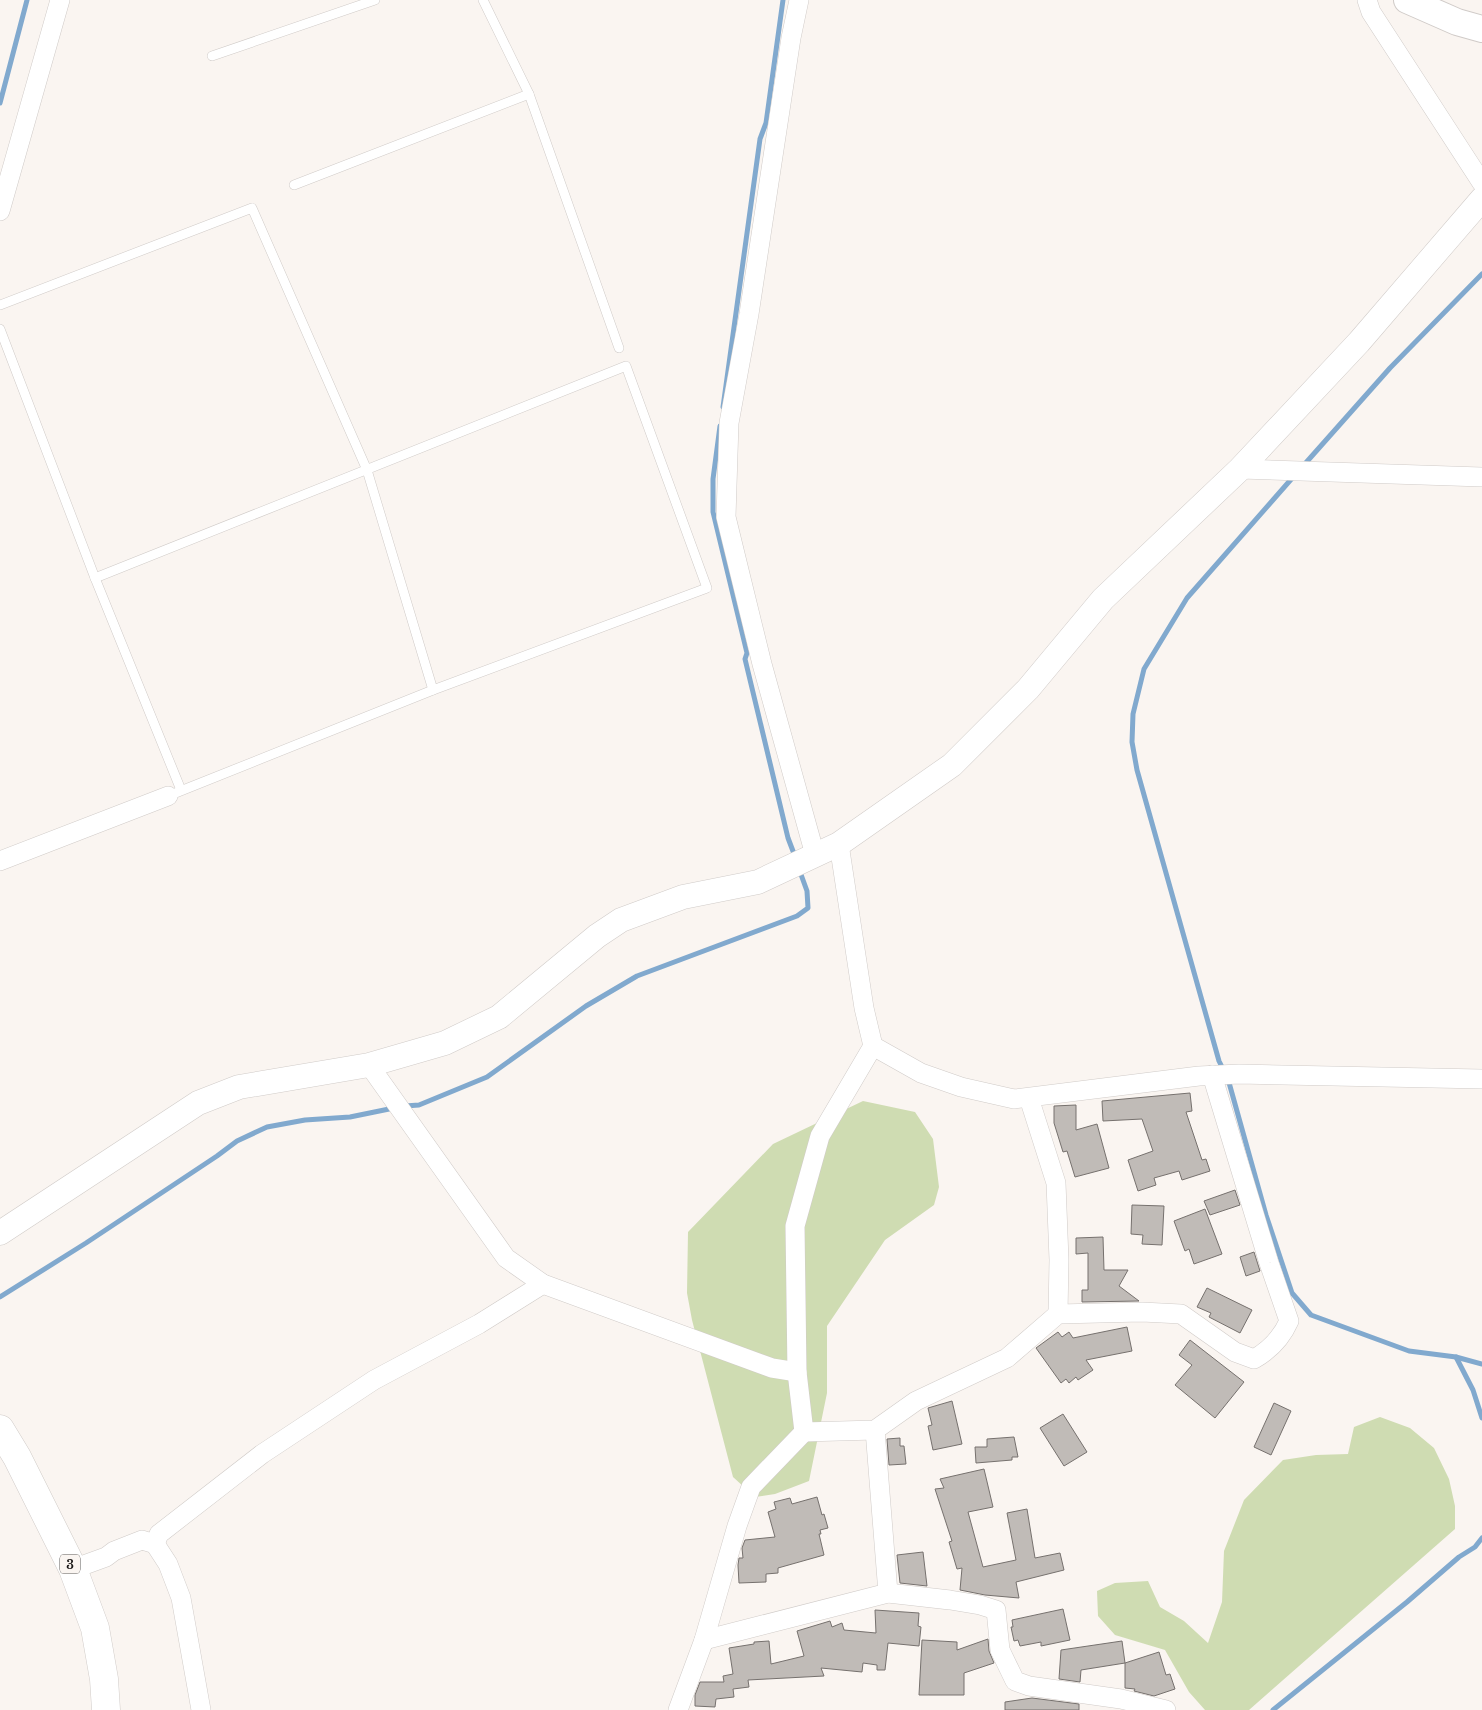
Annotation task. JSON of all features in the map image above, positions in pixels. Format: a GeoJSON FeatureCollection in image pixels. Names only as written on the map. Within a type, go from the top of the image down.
{"type":"FeatureCollection","features":[{"type":"Feature","properties":{"kind":"main road"},"geometry":{"type":"LineString","coordinates":[[1407,0],[1456,22],[1482,29]]}},
{"type":"Feature","properties":{"kind":"main road","name":"3"},"geometry":{"type":"LineString","coordinates":[[0,1429],[17,1457],[73,1569],[95,1628],[104,1679],[106,1710]]}},
{"type":"Feature","properties":{"kind":"street"},"geometry":{"type":"LineString","coordinates":[[0,211],[60,0]]}},
{"type":"Feature","properties":{"kind":"street"},"geometry":{"type":"LineString","coordinates":[[799,0],[729,423],[726,516],[762,664],[815,855]]}},
{"type":"Feature","properties":{"kind":"street"},"geometry":{"type":"LineString","coordinates":[[1368,0],[1371,12],[1482,183]]}},
{"type":"Feature","properties":{"kind":"street"},"geometry":{"type":"LineString","coordinates":[[0,1233],[198,1103],[239,1087],[369,1065],[445,1044],[499,1016],[598,936],[621,920],[683,898],[758,882],[839,844],[952,765],[1028,689],[1103,599],[1240,469],[1359,342],[1482,199]]}},
{"type":"Feature","properties":{"kind":"street"},"geometry":{"type":"LineString","coordinates":[[1240,469],[1482,477]]}},
{"type":"Feature","properties":{"kind":"street"},"geometry":{"type":"LineString","coordinates":[[0,861],[175,793]]}},
{"type":"Feature","properties":{"kind":"street"},"geometry":{"type":"LineString","coordinates":[[804,1432],[798,1372],[795,1226],[820,1136],[873,1046],[864,1008],[839,844]]}},
{"type":"Feature","properties":{"kind":"street"},"geometry":{"type":"LineString","coordinates":[[873,1046],[921,1073],[962,1087],[1014,1100],[1212,1075],[1482,1080]]}},
{"type":"Feature","properties":{"kind":"street"},"geometry":{"type":"LineString","coordinates":[[369,1065],[506,1258],[543,1284],[772,1368],[798,1372]]}},
{"type":"Feature","properties":{"kind":"street"},"geometry":{"type":"LineString","coordinates":[[678,1710],[704,1640],[737,1526],[751,1487],[804,1432],[875,1430],[916,1401],[1007,1358],[1058,1314],[1142,1312],[1181,1314],[1235,1352],[1254,1359],[1269,1350],[1284,1334],[1289,1321],[1212,1075]]}},
{"type":"Feature","properties":{"kind":"street"},"geometry":{"type":"LineString","coordinates":[[1029,1098],[1056,1183],[1059,1260],[1058,1314]]}},
{"type":"Feature","properties":{"kind":"street"},"geometry":{"type":"LineString","coordinates":[[156,1544],[159,1534],[262,1454],[374,1380],[479,1324],[543,1284]]}},
{"type":"Feature","properties":{"kind":"street"},"geometry":{"type":"LineString","coordinates":[[875,1430],[888,1593]]}},
{"type":"Feature","properties":{"kind":"street"},"geometry":{"type":"LineString","coordinates":[[73,1569],[106,1557],[114,1550],[142,1540],[156,1544],[168,1564],[181,1598],[201,1710]]}},
{"type":"Feature","properties":{"kind":"street"},"geometry":{"type":"LineString","coordinates":[[704,1640],[888,1593],[950,1600],[996,1610],[1000,1650],[1015,1681],[1029,1686],[1121,1699],[1166,1710]]}},
{"type":"Feature","properties":{"kind":"lane"},"geometry":{"type":"LineString","coordinates":[[212,56],[242,44],[375,0]]}},
{"type":"Feature","properties":{"kind":"lane"},"geometry":{"type":"LineString","coordinates":[[483,0],[529,94],[619,348]]}},
{"type":"Feature","properties":{"kind":"lane"},"geometry":{"type":"LineString","coordinates":[[294,185],[529,94]]}},
{"type":"Feature","properties":{"kind":"lane"},"geometry":{"type":"LineString","coordinates":[[0,305],[252,208],[367,470],[433,690]]}},
{"type":"Feature","properties":{"kind":"lane"},"geometry":{"type":"LineString","coordinates":[[0,329],[175,793],[433,690],[707,588],[626,366],[95,578]]}},
{"type":"Feature","properties":{"kind":"green space"},"geometry":{"type":"Polygon","coordinates":[[[863,1101],[915,1112],[933,1139],[939,1187],[934,1205],[885,1240],[827,1326],[827,1393],[809,1481],[775,1494],[755,1497],[733,1477],[692,1320],[687,1293],[688,1232],[773,1144],[863,1101]]]}},
{"type":"Feature","properties":{"kind":"green space"},"geometry":{"type":"Polygon","coordinates":[[[1380,1417],[1410,1428],[1434,1448],[1449,1479],[1455,1506],[1455,1529],[1249,1710],[1205,1710],[1189,1692],[1165,1650],[1115,1635],[1098,1616],[1097,1591],[1115,1583],[1148,1581],[1160,1607],[1184,1621],[1208,1643],[1222,1602],[1224,1551],[1244,1500],[1283,1460],[1316,1455],[1348,1454],[1354,1427],[1380,1417]]]}},
{"type":"Feature","properties":{"kind":"building"},"geometry":{"type":"Polygon","coordinates":[[[1190,1093],[1192,1111],[1186,1112],[1202,1160],[1206,1159],[1210,1171],[1182,1180],[1179,1171],[1154,1178],[1156,1185],[1138,1191],[1128,1160],[1153,1151],[1142,1119],[1103,1121],[1102,1101],[1190,1093]]]}},
{"type":"Feature","properties":{"kind":"building"},"geometry":{"type":"Polygon","coordinates":[[[1076,1105],[1076,1130],[1097,1124],[1109,1168],[1075,1177],[1067,1151],[1063,1152],[1054,1123],[1054,1106],[1076,1105]]]}},
{"type":"Feature","properties":{"kind":"building"},"geometry":{"type":"Polygon","coordinates":[[[1235,1190],[1240,1205],[1210,1215],[1204,1201],[1235,1190]]]}},
{"type":"Feature","properties":{"kind":"building"},"geometry":{"type":"Polygon","coordinates":[[[1132,1205],[1164,1206],[1162,1245],[1142,1244],[1143,1235],[1131,1234],[1132,1205]]]}},
{"type":"Feature","properties":{"kind":"building"},"geometry":{"type":"Polygon","coordinates":[[[1205,1209],[1222,1254],[1194,1264],[1189,1249],[1185,1251],[1174,1221],[1205,1209]]]}},
{"type":"Feature","properties":{"kind":"building"},"geometry":{"type":"Polygon","coordinates":[[[1103,1237],[1104,1270],[1128,1270],[1119,1286],[1139,1301],[1082,1302],[1082,1290],[1088,1290],[1088,1253],[1076,1254],[1076,1238],[1103,1237]]]}},
{"type":"Feature","properties":{"kind":"building"},"geometry":{"type":"Polygon","coordinates":[[[1254,1252],[1260,1271],[1246,1276],[1240,1257],[1254,1252]]]}},
{"type":"Feature","properties":{"kind":"building"},"geometry":{"type":"Polygon","coordinates":[[[1207,1288],[1252,1310],[1240,1333],[1209,1317],[1211,1313],[1197,1307],[1207,1288]]]}},
{"type":"Feature","properties":{"kind":"building"},"geometry":{"type":"Polygon","coordinates":[[[1127,1327],[1132,1351],[1086,1360],[1093,1370],[1078,1380],[1076,1377],[1069,1383],[1066,1379],[1061,1383],[1036,1348],[1058,1332],[1062,1337],[1069,1332],[1073,1338],[1127,1327]]]}},
{"type":"Feature","properties":{"kind":"building"},"geometry":{"type":"Polygon","coordinates":[[[1190,1340],[1244,1382],[1215,1418],[1175,1385],[1192,1365],[1179,1355],[1190,1340]]]}},
{"type":"Feature","properties":{"kind":"building"},"geometry":{"type":"Polygon","coordinates":[[[952,1401],[962,1444],[933,1450],[928,1426],[932,1425],[928,1408],[952,1401]]]}},
{"type":"Feature","properties":{"kind":"building"},"geometry":{"type":"Polygon","coordinates":[[[1274,1403],[1291,1411],[1271,1455],[1254,1447],[1274,1403]]]}},
{"type":"Feature","properties":{"kind":"building"},"geometry":{"type":"Polygon","coordinates":[[[1063,1414],[1087,1452],[1064,1466],[1040,1428],[1063,1414]]]}},
{"type":"Feature","properties":{"kind":"building"},"geometry":{"type":"Polygon","coordinates":[[[1014,1437],[1018,1457],[1012,1457],[1012,1460],[976,1463],[975,1447],[987,1447],[987,1439],[1014,1437]]]}},
{"type":"Feature","properties":{"kind":"building"},"geometry":{"type":"Polygon","coordinates":[[[900,1438],[900,1446],[904,1446],[906,1464],[889,1465],[887,1439],[900,1438]]]}},
{"type":"Feature","properties":{"kind":"building"},"geometry":{"type":"Polygon","coordinates":[[[984,1469],[993,1507],[968,1512],[983,1567],[1016,1560],[1007,1513],[1027,1509],[1035,1558],[1060,1553],[1064,1570],[1016,1582],[1019,1598],[985,1595],[960,1590],[962,1568],[957,1569],[949,1542],[952,1541],[935,1489],[944,1488],[940,1479],[984,1469]]]}},
{"type":"Feature","properties":{"kind":"building"},"geometry":{"type":"Polygon","coordinates":[[[817,1497],[828,1528],[820,1530],[821,1534],[819,1534],[824,1555],[778,1568],[778,1573],[766,1574],[766,1582],[739,1583],[738,1565],[739,1558],[743,1558],[742,1548],[745,1540],[775,1537],[768,1512],[776,1509],[774,1502],[790,1498],[792,1504],[817,1497]]]}},
{"type":"Feature","properties":{"kind":"building"},"geometry":{"type":"Polygon","coordinates":[[[923,1552],[927,1586],[900,1583],[897,1555],[923,1552]]]}},
{"type":"Feature","properties":{"kind":"building"},"geometry":{"type":"Polygon","coordinates":[[[1063,1609],[1070,1640],[1041,1646],[1041,1642],[1020,1646],[1018,1640],[1014,1641],[1011,1627],[1013,1627],[1012,1620],[1063,1609]]]}},
{"type":"Feature","properties":{"kind":"building"},"geometry":{"type":"Polygon","coordinates":[[[875,1610],[919,1613],[918,1626],[921,1627],[919,1646],[888,1643],[885,1670],[877,1670],[877,1665],[863,1663],[862,1672],[821,1668],[824,1676],[748,1680],[749,1687],[733,1689],[734,1697],[716,1699],[715,1707],[695,1706],[695,1695],[700,1682],[724,1682],[723,1676],[733,1674],[729,1648],[754,1644],[754,1642],[769,1641],[771,1664],[804,1656],[797,1631],[830,1621],[832,1627],[842,1623],[844,1630],[876,1633],[875,1610]]]}},
{"type":"Feature","properties":{"kind":"building"},"geometry":{"type":"Polygon","coordinates":[[[988,1639],[989,1651],[994,1663],[964,1673],[964,1695],[919,1695],[922,1640],[957,1642],[957,1650],[988,1639]]]}},
{"type":"Feature","properties":{"kind":"building"},"geometry":{"type":"Polygon","coordinates":[[[1122,1641],[1125,1663],[1081,1670],[1080,1682],[1059,1679],[1061,1650],[1122,1641]]]}},
{"type":"Feature","properties":{"kind":"building"},"geometry":{"type":"Polygon","coordinates":[[[1159,1652],[1166,1675],[1170,1674],[1175,1689],[1154,1696],[1134,1691],[1135,1689],[1125,1688],[1125,1663],[1159,1652]]]}},
{"type":"Feature","properties":{"kind":"building"},"geometry":{"type":"Polygon","coordinates":[[[1032,1698],[1079,1704],[1079,1710],[1005,1710],[1005,1702],[1032,1698]]]}},
{"type":"Feature","properties":{"kind":"waterway"},"geometry":{"type":"LineString","coordinates":[[0,103],[27,0]]}},
{"type":"Feature","properties":{"kind":"waterway"},"geometry":{"type":"LineString","coordinates":[[723,407],[760,139],[766,123],[783,0]]}},
{"type":"Feature","properties":{"kind":"waterway"},"geometry":{"type":"LineString","coordinates":[[1303,466],[1390,368],[1482,274]]}},
{"type":"Feature","properties":{"kind":"waterway"},"geometry":{"type":"LineString","coordinates":[[720,426],[713,479],[713,512],[747,653],[745,659],[788,838],[796,859]]}},
{"type":"Feature","properties":{"kind":"waterway"},"geometry":{"type":"LineString","coordinates":[[1224,1071],[1219,1061],[1137,770],[1132,742],[1133,714],[1144,669],[1187,598],[1294,476]]}},
{"type":"Feature","properties":{"kind":"waterway"},"geometry":{"type":"LineString","coordinates":[[405,1106],[419,1105],[487,1077],[586,1006],[637,976],[797,916],[808,908],[807,891],[799,869]]}},
{"type":"Feature","properties":{"kind":"waterway"},"geometry":{"type":"LineString","coordinates":[[1228,1079],[1266,1215],[1292,1293],[1311,1315],[1409,1351],[1456,1357],[1482,1364]]}},
{"type":"Feature","properties":{"kind":"waterway"},"geometry":{"type":"LineString","coordinates":[[0,1297],[86,1243],[237,1141],[267,1127],[305,1120],[350,1117],[394,1108]]}},
{"type":"Feature","properties":{"kind":"waterway"},"geometry":{"type":"LineString","coordinates":[[1456,1357],[1473,1390],[1482,1418]]}},
{"type":"Feature","properties":{"kind":"waterway"},"geometry":{"type":"LineString","coordinates":[[1273,1710],[1407,1602],[1459,1557],[1475,1547],[1482,1538]]}}]}
